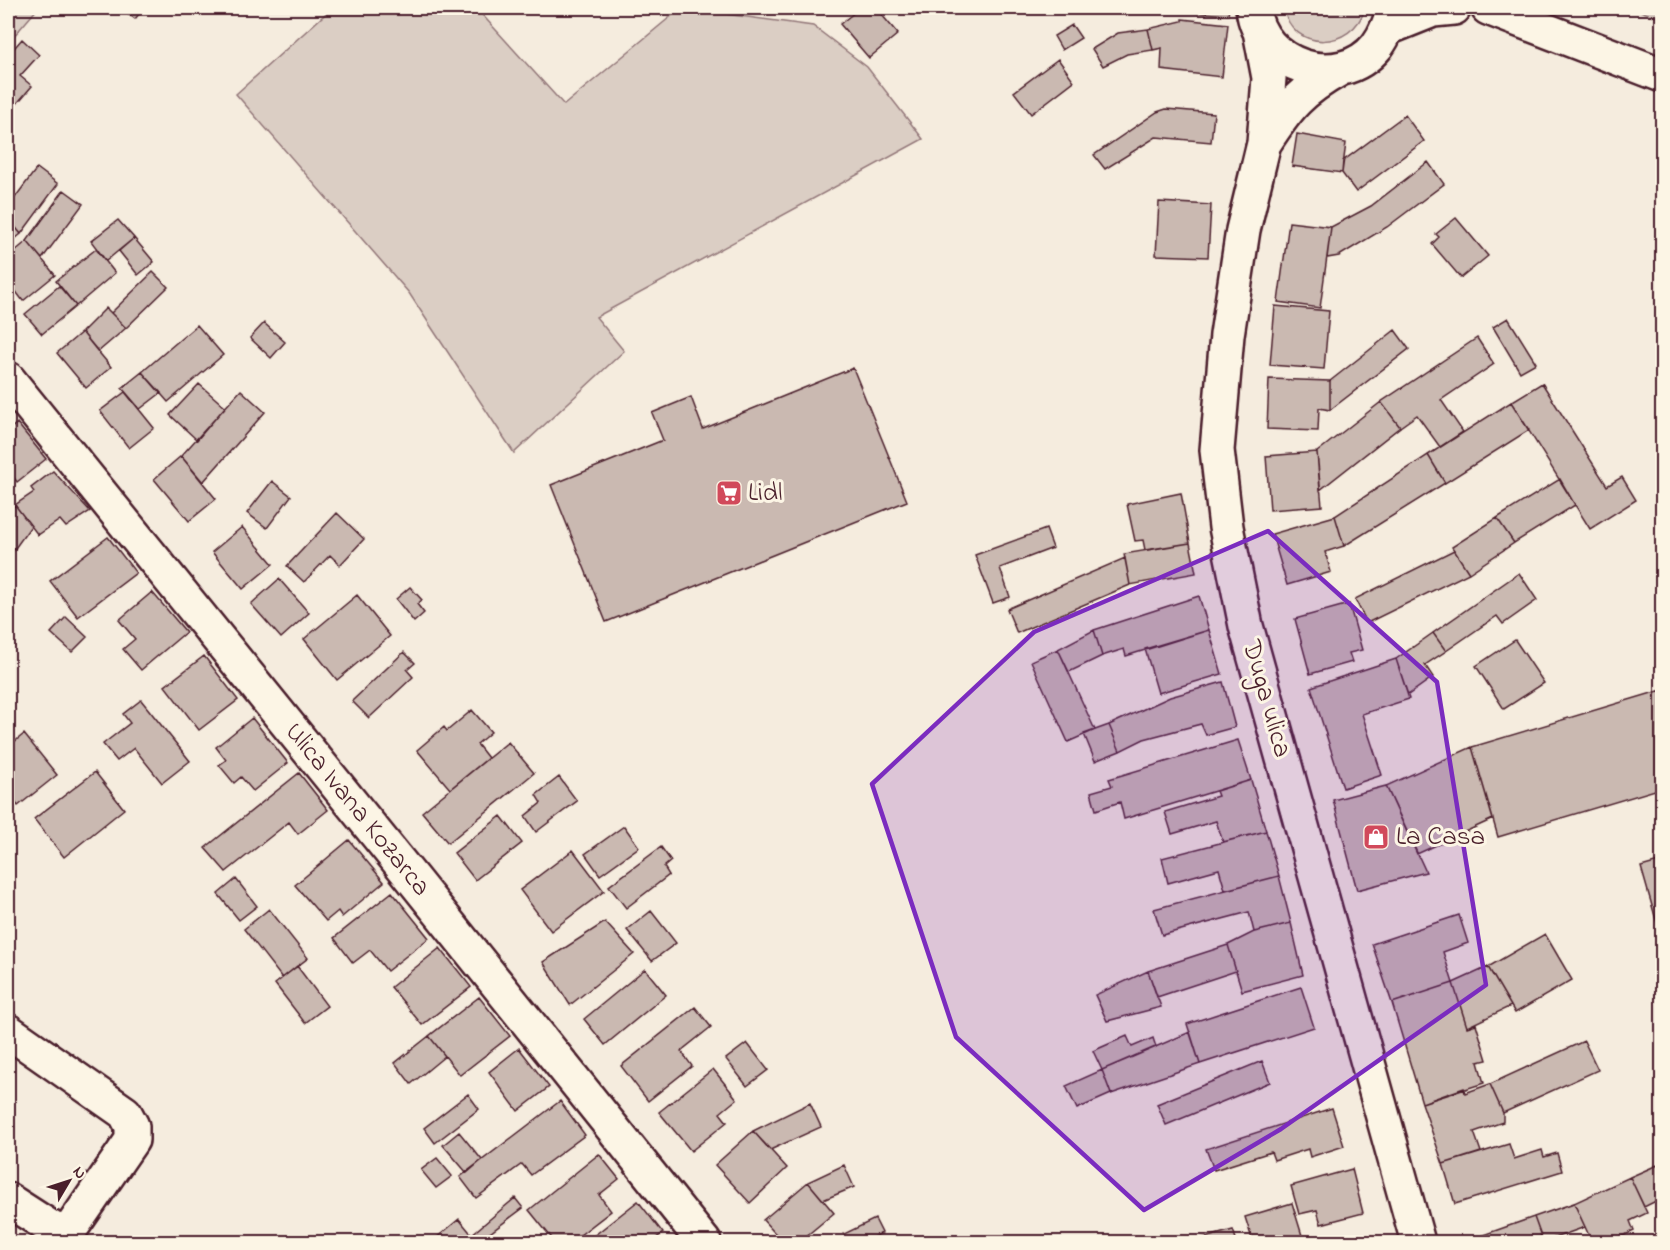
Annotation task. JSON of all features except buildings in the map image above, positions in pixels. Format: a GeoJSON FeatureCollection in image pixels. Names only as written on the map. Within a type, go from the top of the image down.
{"type":"FeatureCollection","features":[{"type":"Feature","properties":{"kind":"main road"},"geometry":{"type":"LineString","coordinates":[[1391,18],[1454,8]]}},
{"type":"Feature","properties":{"kind":"main road"},"geometry":{"type":"LineString","coordinates":[[1488,8],[1662,75]]}},
{"type":"Feature","properties":{"kind":"main road","name":"Duga ulica"},"geometry":{"type":"LineString","coordinates":[[1264,143],[1296,99],[1314,84],[1360,61],[1377,47],[1391,18]]}},
{"type":"Feature","properties":{"kind":"main road","name":"Duga ulica"},"geometry":{"type":"LineString","coordinates":[[1257,19],[1274,51],[1293,64],[1316,70],[1340,69]]}},
{"type":"Feature","properties":{"kind":"main road","name":"Duga ulica"},"geometry":{"type":"LineString","coordinates":[[1257,19],[1269,78],[1264,143],[1243,230],[1221,389],[1217,450],[1226,527],[1246,626],[1418,1242]]}},
{"type":"Feature","properties":{"kind":"main road","name":"Ulica Ivana Kozarca"},"geometry":{"type":"LineString","coordinates":[[8,379],[704,1242]]}},
{"type":"Feature","properties":{"kind":"main road"},"geometry":{"type":"LineString","coordinates":[[8,1030],[125,1113],[132,1126],[132,1140],[68,1233],[53,1229],[8,1200]]}},
{"type":"Feature","properties":{"kind":"highlighted area"},"geometry":{"type":"Polygon","coordinates":[[[1268,531],[1437,682],[1486,985],[1281,1129],[1144,1210],[956,1037],[872,784],[1034,632],[1268,531]]]}},
{"type":"Feature","properties":{"kind":"shaded area"},"geometry":{"type":"Polygon","coordinates":[[[8,8],[38,8],[8,43],[8,8]]]}},
{"type":"Feature","properties":{"kind":"shaded area"},"geometry":{"type":"Polygon","coordinates":[[[332,8],[476,8],[564,105],[681,8],[813,26],[867,67],[923,139],[596,317],[624,351],[514,453],[409,293],[236,94],[332,8]]]}},
{"type":"Feature","properties":{"kind":"shaded area"},"geometry":{"type":"Polygon","coordinates":[[[1284,8],[1365,8],[1358,22],[1348,32],[1323,41],[1310,39],[1298,33],[1289,22],[1284,8]]]}},
{"type":"Feature","properties":{"kind":"shaded area"},"geometry":{"type":"Polygon","coordinates":[[[1632,8],[1662,8],[1662,19],[1632,8]]]}},
{"type":"Feature","properties":{"kind":"place","name":"Lidl"},"geometry":{"type":"Point","coordinates":[729,493]}},
{"type":"Feature","properties":{"kind":"place","name":"La Casa"},"geometry":{"type":"Point","coordinates":[1376,837]}}]}
